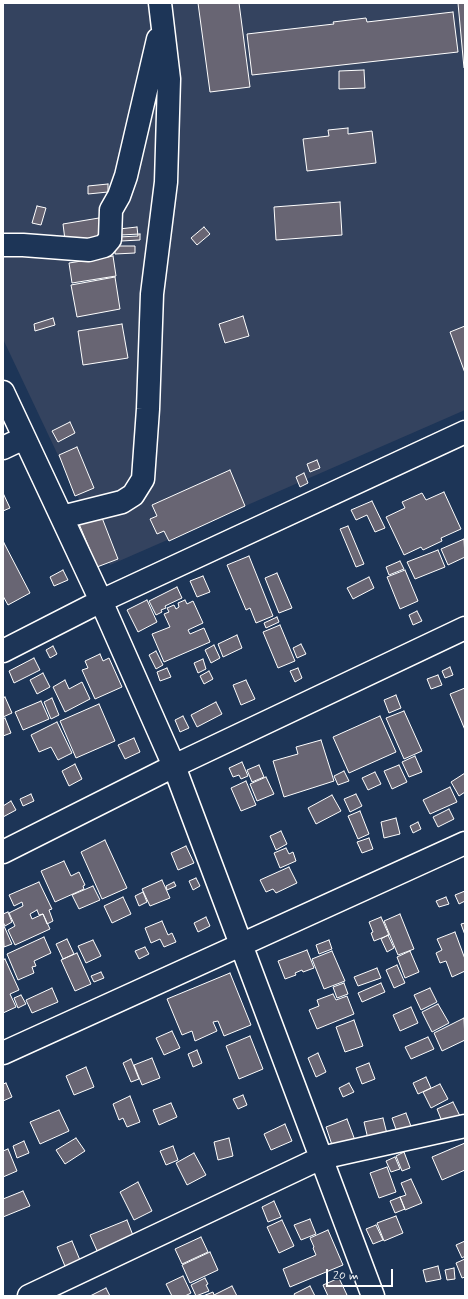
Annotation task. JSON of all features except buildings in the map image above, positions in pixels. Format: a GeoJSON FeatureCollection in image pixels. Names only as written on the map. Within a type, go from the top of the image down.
{"type":"FeatureCollection","features":[{"type":"Feature","properties":{"kind":"street"},"geometry":{"type":"LineString","coordinates":[[3,245],[88,250],[104,246],[110,239],[111,210],[119,196],[126,176],[161,12]]}},
{"type":"Feature","properties":{"kind":"street"},"geometry":{"type":"LineString","coordinates":[[62,517],[122,502],[133,495],[143,479],[148,409],[152,294],[166,182],[168,79],[161,12]]}},
{"type":"Feature","properties":{"kind":"street"},"geometry":{"type":"LineString","coordinates":[[3,392],[101,601],[174,766],[373,1296]]}},
{"type":"Feature","properties":{"kind":"street"},"geometry":{"type":"LineString","coordinates":[[3,651],[101,601],[465,432]]}},
{"type":"Feature","properties":{"kind":"street"},"geometry":{"type":"LineString","coordinates":[[3,448],[24,438]]}},
{"type":"Feature","properties":{"kind":"street"},"geometry":{"type":"LineString","coordinates":[[3,852],[174,766],[465,628]]}},
{"type":"Feature","properties":{"kind":"street"},"geometry":{"type":"LineString","coordinates":[[3,1053],[465,843]]}},
{"type":"Feature","properties":{"kind":"street"},"geometry":{"type":"LineString","coordinates":[[29,1296],[321,1158],[465,1126]]}},
{"type":"Feature","properties":{"kind":"shaded area"},"geometry":{"type":"Polygon","coordinates":[[[3,3],[465,3],[465,410],[110,565],[3,339],[3,3]]]}}]}
